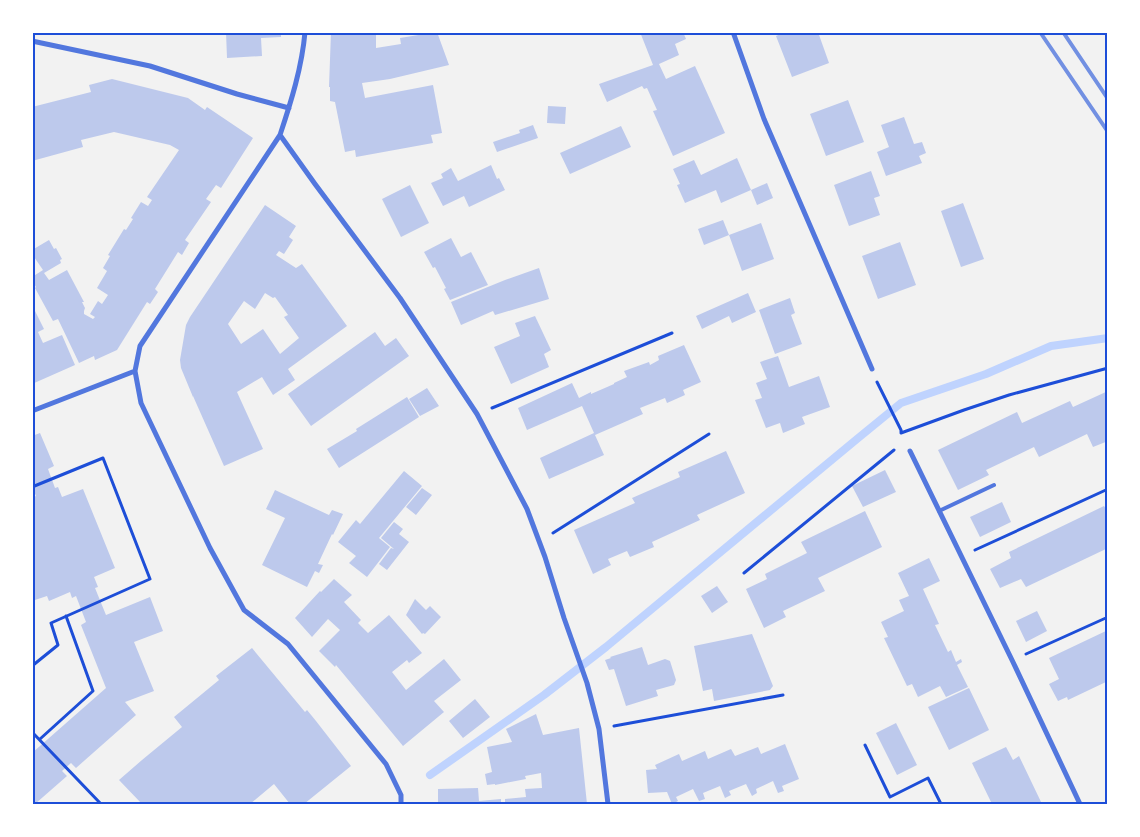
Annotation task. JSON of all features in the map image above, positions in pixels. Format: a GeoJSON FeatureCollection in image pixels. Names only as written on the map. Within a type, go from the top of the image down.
{"type":"FeatureCollection","features":[{"type":"Feature","properties":{"kind":"street"},"geometry":{"type":"LineString","coordinates":[[304,32],[304,50],[280,135],[140,346],[134,371],[141,403],[210,548],[244,610],[288,644],[386,764],[401,795],[401,804]]}},
{"type":"Feature","properties":{"kind":"street"},"geometry":{"type":"LineString","coordinates":[[733,32],[764,119],[872,369]]}},
{"type":"Feature","properties":{"kind":"street"},"geometry":{"type":"LineString","coordinates":[[32,41],[150,66],[236,94],[289,108]]}},
{"type":"Feature","properties":{"kind":"street"},"geometry":{"type":"LineString","coordinates":[[280,135],[400,298],[477,414],[527,509],[587,683],[599,729],[608,804]]}},
{"type":"Feature","properties":{"kind":"street"},"geometry":{"type":"LineString","coordinates":[[32,411],[134,371]]}},
{"type":"Feature","properties":{"kind":"street"},"geometry":{"type":"LineString","coordinates":[[910,451],[1080,804]]}},
{"type":"Feature","properties":{"kind":"lane"},"geometry":{"type":"LineString","coordinates":[[939,511],[994,485]]}},
{"type":"Feature","properties":{"kind":"path"},"geometry":{"type":"LineString","coordinates":[[477,414],[672,333]]}},
{"type":"Feature","properties":{"kind":"path"},"geometry":{"type":"LineString","coordinates":[[883,394],[901,431],[1009,395],[1108,368]]}},
{"type":"Feature","properties":{"kind":"path"},"geometry":{"type":"LineString","coordinates":[[539,542],[709,434]]}},
{"type":"Feature","properties":{"kind":"path"},"geometry":{"type":"LineString","coordinates":[[744,573],[898,447]]}},
{"type":"Feature","properties":{"kind":"path"},"geometry":{"type":"LineString","coordinates":[[32,487],[102,458],[150,579],[51,623],[58,645],[32,666]]}},
{"type":"Feature","properties":{"kind":"path"},"geometry":{"type":"LineString","coordinates":[[961,556],[1108,489]]}},
{"type":"Feature","properties":{"kind":"path"},"geometry":{"type":"LineString","coordinates":[[40,739],[93,691],[66,616]]}},
{"type":"Feature","properties":{"kind":"path"},"geometry":{"type":"LineString","coordinates":[[1012,660],[1108,617]]}},
{"type":"Feature","properties":{"kind":"path"},"geometry":{"type":"LineString","coordinates":[[599,729],[783,695]]}},
{"type":"Feature","properties":{"kind":"path"},"geometry":{"type":"LineString","coordinates":[[32,732],[101,804]]}},
{"type":"Feature","properties":{"kind":"path"},"geometry":{"type":"LineString","coordinates":[[865,745],[890,796],[928,778],[941,804]]}},
{"type":"Feature","properties":{"kind":"building"},"geometry":{"type":"Polygon","coordinates":[[[226,32],[281,32],[281,37],[261,38],[262,56],[227,58],[226,32]]]}},
{"type":"Feature","properties":{"kind":"building"},"geometry":{"type":"Polygon","coordinates":[[[331,32],[376,32],[376,48],[401,44],[400,38],[437,32],[449,65],[390,79],[362,83],[365,98],[433,85],[442,133],[431,135],[433,143],[356,157],[355,150],[345,152],[335,102],[330,101],[331,32]]]}},
{"type":"Feature","properties":{"kind":"building"},"geometry":{"type":"Polygon","coordinates":[[[640,32],[683,32],[686,39],[675,44],[679,55],[659,64],[666,79],[695,66],[725,133],[673,156],[653,111],[657,110],[647,88],[644,89],[642,86],[607,102],[599,84],[653,65],[640,32]]]}},
{"type":"Feature","properties":{"kind":"building"},"geometry":{"type":"Polygon","coordinates":[[[785,32],[818,32],[829,63],[792,77],[776,36],[785,32]]]}},
{"type":"Feature","properties":{"kind":"building"},"geometry":{"type":"Polygon","coordinates":[[[112,79],[188,98],[205,110],[207,107],[253,138],[221,188],[216,185],[206,199],[211,202],[185,240],[189,243],[182,255],[178,252],[155,289],[158,292],[150,304],[147,302],[117,350],[95,360],[94,356],[79,363],[58,319],[53,321],[35,288],[32,277],[43,270],[32,254],[32,250],[49,240],[62,259],[60,260],[61,263],[44,273],[49,280],[67,270],[84,302],[82,302],[85,308],[84,314],[93,319],[95,317],[90,314],[98,301],[102,304],[108,295],[97,288],[107,271],[103,268],[110,256],[108,255],[124,229],[126,230],[133,219],[131,218],[141,202],[148,206],[152,200],[147,197],[179,150],[170,145],[114,132],[81,140],[83,147],[32,161],[32,107],[91,92],[89,85],[112,79]]]}},
{"type":"Feature","properties":{"kind":"building"},"geometry":{"type":"Polygon","coordinates":[[[848,100],[864,142],[826,156],[810,114],[848,100]]]}},
{"type":"Feature","properties":{"kind":"building"},"geometry":{"type":"Polygon","coordinates":[[[548,106],[566,107],[565,124],[547,123],[548,106]]]}},
{"type":"Feature","properties":{"kind":"building"},"geometry":{"type":"Polygon","coordinates":[[[904,117],[914,144],[922,142],[926,153],[919,156],[922,163],[886,176],[877,152],[889,147],[881,125],[904,117]]]}},
{"type":"Feature","properties":{"kind":"building"},"geometry":{"type":"Polygon","coordinates":[[[533,125],[538,138],[497,152],[493,142],[520,133],[519,130],[533,125]]]}},
{"type":"Feature","properties":{"kind":"building"},"geometry":{"type":"Polygon","coordinates":[[[621,126],[631,147],[570,174],[560,153],[621,126]]]}},
{"type":"Feature","properties":{"kind":"building"},"geometry":{"type":"Polygon","coordinates":[[[737,158],[751,190],[721,203],[716,190],[685,203],[677,185],[680,184],[673,169],[694,160],[701,175],[737,158]]]}},
{"type":"Feature","properties":{"kind":"building"},"geometry":{"type":"Polygon","coordinates":[[[491,165],[497,179],[499,178],[505,190],[469,207],[464,196],[443,206],[431,183],[443,178],[441,174],[451,168],[458,181],[491,165]]]}},
{"type":"Feature","properties":{"kind":"building"},"geometry":{"type":"Polygon","coordinates":[[[871,171],[880,196],[874,198],[880,215],[849,226],[834,185],[871,171]]]}},
{"type":"Feature","properties":{"kind":"building"},"geometry":{"type":"Polygon","coordinates":[[[767,183],[773,198],[757,205],[751,190],[767,183]]]}},
{"type":"Feature","properties":{"kind":"building"},"geometry":{"type":"Polygon","coordinates":[[[410,185],[429,223],[401,237],[382,199],[410,185]]]}},
{"type":"Feature","properties":{"kind":"building"},"geometry":{"type":"Polygon","coordinates":[[[963,203],[984,259],[961,267],[941,211],[963,203]]]}},
{"type":"Feature","properties":{"kind":"building"},"geometry":{"type":"Polygon","coordinates":[[[265,205],[296,226],[289,237],[293,240],[284,254],[279,251],[276,255],[296,268],[302,264],[347,326],[288,369],[295,380],[273,395],[262,377],[237,392],[263,449],[224,466],[181,368],[180,360],[186,325],[265,205]],[[265,293],[255,309],[244,301],[228,324],[241,344],[263,329],[280,354],[299,338],[284,317],[288,315],[275,297],[273,298],[265,293]]]}},
{"type":"Feature","properties":{"kind":"building"},"geometry":{"type":"Polygon","coordinates":[[[723,220],[729,235],[704,245],[698,229],[723,220]]]}},
{"type":"Feature","properties":{"kind":"building"},"geometry":{"type":"Polygon","coordinates":[[[761,223],[774,259],[742,271],[729,235],[761,223]]]}},
{"type":"Feature","properties":{"kind":"building"},"geometry":{"type":"Polygon","coordinates":[[[451,238],[461,257],[471,252],[488,285],[450,300],[435,267],[433,268],[424,252],[451,238]]]}},
{"type":"Feature","properties":{"kind":"building"},"geometry":{"type":"Polygon","coordinates":[[[900,242],[916,285],[878,299],[862,256],[900,242]]]}},
{"type":"Feature","properties":{"kind":"building"},"geometry":{"type":"Polygon","coordinates":[[[539,268],[549,299],[495,315],[493,311],[461,325],[451,302],[539,268]]]}},
{"type":"Feature","properties":{"kind":"building"},"geometry":{"type":"Polygon","coordinates":[[[748,293],[756,312],[732,323],[729,316],[702,329],[696,316],[748,293]]]}},
{"type":"Feature","properties":{"kind":"building"},"geometry":{"type":"Polygon","coordinates":[[[790,298],[795,313],[791,315],[802,344],[775,354],[759,310],[790,298]]]}},
{"type":"Feature","properties":{"kind":"building"},"geometry":{"type":"Polygon","coordinates":[[[32,305],[44,329],[38,332],[43,343],[62,335],[75,365],[32,384],[32,305]]]}},
{"type":"Feature","properties":{"kind":"building"},"geometry":{"type":"Polygon","coordinates":[[[535,316],[551,350],[544,354],[549,367],[511,384],[494,347],[520,336],[515,323],[535,316]]]}},
{"type":"Feature","properties":{"kind":"building"},"geometry":{"type":"Polygon","coordinates":[[[375,332],[385,346],[396,338],[409,356],[311,426],[288,394],[375,332]]]}},
{"type":"Feature","properties":{"kind":"building"},"geometry":{"type":"Polygon","coordinates":[[[684,345],[701,382],[683,390],[685,395],[667,403],[665,398],[640,408],[643,414],[595,435],[604,455],[549,479],[540,458],[594,433],[582,406],[527,430],[518,408],[572,383],[579,398],[591,392],[591,394],[627,377],[624,371],[649,362],[650,365],[659,360],[658,356],[684,345]]]}},
{"type":"Feature","properties":{"kind":"building"},"geometry":{"type":"Polygon","coordinates":[[[778,356],[789,387],[819,376],[830,407],[802,417],[805,424],[783,433],[780,423],[766,428],[755,400],[762,398],[756,383],[767,379],[760,362],[778,356]]]}},
{"type":"Feature","properties":{"kind":"building"},"geometry":{"type":"Polygon","coordinates":[[[427,388],[439,406],[420,416],[409,399],[427,388]]]}},
{"type":"Feature","properties":{"kind":"building"},"geometry":{"type":"Polygon","coordinates":[[[1108,391],[1108,441],[1093,447],[1087,434],[1039,457],[1034,447],[986,470],[989,475],[958,490],[938,450],[1017,412],[1022,423],[1070,401],[1073,407],[1108,391]]]}},
{"type":"Feature","properties":{"kind":"building"},"geometry":{"type":"Polygon","coordinates":[[[407,397],[419,417],[339,468],[327,449],[407,397]]]}},
{"type":"Feature","properties":{"kind":"building"},"geometry":{"type":"Polygon","coordinates":[[[40,433],[54,466],[48,469],[55,488],[58,487],[62,497],[83,489],[115,568],[94,577],[98,587],[95,588],[106,615],[150,597],[163,631],[134,642],[154,691],[125,702],[136,715],[76,768],[71,763],[62,771],[67,776],[35,804],[32,804],[32,753],[106,688],[81,625],[86,622],[76,596],[72,598],[70,592],[49,601],[47,596],[32,601],[32,504],[34,503],[32,498],[36,496],[32,487],[32,436],[40,433]]]}},
{"type":"Feature","properties":{"kind":"building"},"geometry":{"type":"Polygon","coordinates":[[[726,451],[745,493],[697,515],[700,520],[652,542],[654,547],[630,557],[627,551],[608,559],[611,565],[593,574],[574,530],[635,503],[632,498],[680,477],[678,472],[726,451]]]}},
{"type":"Feature","properties":{"kind":"building"},"geometry":{"type":"Polygon","coordinates":[[[885,470],[896,492],[863,507],[852,486],[885,470]]]}},
{"type":"Feature","properties":{"kind":"building"},"geometry":{"type":"Polygon","coordinates":[[[404,471],[422,486],[379,538],[390,547],[367,577],[349,563],[356,556],[338,542],[356,520],[360,524],[404,471]]]}},
{"type":"Feature","properties":{"kind":"building"},"geometry":{"type":"Polygon","coordinates":[[[422,488],[432,495],[416,515],[406,507],[422,488]]]}},
{"type":"Feature","properties":{"kind":"building"},"geometry":{"type":"Polygon","coordinates":[[[275,490],[329,515],[332,510],[343,514],[318,564],[323,565],[319,573],[315,571],[307,587],[262,565],[285,518],[266,509],[275,490]]]}},
{"type":"Feature","properties":{"kind":"building"},"geometry":{"type":"Polygon","coordinates":[[[1002,502],[1011,522],[980,537],[970,517],[1002,502]]]}},
{"type":"Feature","properties":{"kind":"building"},"geometry":{"type":"Polygon","coordinates":[[[1104,506],[1108,512],[1108,548],[1026,587],[1021,579],[1000,588],[990,569],[1011,558],[1009,552],[1104,506]]]}},
{"type":"Feature","properties":{"kind":"building"},"geometry":{"type":"Polygon","coordinates":[[[865,511],[882,547],[818,578],[825,591],[783,611],[786,617],[764,628],[746,589],[767,579],[765,574],[807,553],[801,542],[865,511]]]}},
{"type":"Feature","properties":{"kind":"building"},"geometry":{"type":"Polygon","coordinates":[[[394,522],[403,529],[399,534],[409,542],[387,570],[379,564],[391,548],[394,549],[381,538],[394,522]]]}},
{"type":"Feature","properties":{"kind":"building"},"geometry":{"type":"Polygon","coordinates":[[[929,558],[940,581],[923,589],[939,624],[935,625],[948,652],[951,650],[956,662],[961,659],[962,662],[957,665],[968,687],[946,697],[940,686],[918,697],[912,684],[907,686],[884,638],[888,637],[881,622],[904,611],[899,600],[909,596],[898,573],[929,558]]]}},
{"type":"Feature","properties":{"kind":"building"},"geometry":{"type":"Polygon","coordinates":[[[334,579],[352,595],[344,602],[361,620],[358,623],[368,633],[389,615],[422,653],[409,663],[407,660],[392,672],[406,690],[444,659],[461,680],[434,701],[444,712],[403,746],[336,665],[335,667],[319,651],[340,630],[328,619],[312,637],[295,618],[334,579]]]}},
{"type":"Feature","properties":{"kind":"building"},"geometry":{"type":"Polygon","coordinates":[[[717,586],[728,602],[712,613],[701,596],[717,586]]]}},
{"type":"Feature","properties":{"kind":"building"},"geometry":{"type":"Polygon","coordinates":[[[415,599],[426,610],[430,606],[441,617],[425,634],[422,634],[406,615],[415,599]]]}},
{"type":"Feature","properties":{"kind":"building"},"geometry":{"type":"Polygon","coordinates":[[[1037,611],[1047,631],[1026,642],[1016,621],[1037,611]]]}},
{"type":"Feature","properties":{"kind":"building"},"geometry":{"type":"Polygon","coordinates":[[[1108,630],[1108,681],[1068,700],[1067,697],[1058,701],[1049,684],[1059,679],[1049,658],[1108,630]]]}},
{"type":"Feature","properties":{"kind":"building"},"geometry":{"type":"Polygon","coordinates":[[[752,634],[773,686],[770,690],[714,701],[712,689],[703,691],[694,646],[752,634]]]}},
{"type":"Feature","properties":{"kind":"building"},"geometry":{"type":"Polygon","coordinates":[[[642,647],[648,665],[665,659],[670,661],[676,680],[674,685],[656,690],[658,696],[626,706],[614,669],[609,670],[605,660],[642,647]]]}},
{"type":"Feature","properties":{"kind":"building"},"geometry":{"type":"Polygon","coordinates":[[[252,648],[305,712],[307,710],[351,766],[304,804],[290,804],[274,784],[250,804],[142,804],[119,780],[182,727],[174,717],[219,680],[216,676],[252,648]]]}},
{"type":"Feature","properties":{"kind":"building"},"geometry":{"type":"Polygon","coordinates":[[[969,688],[989,730],[949,750],[928,707],[969,688]]]}},
{"type":"Feature","properties":{"kind":"building"},"geometry":{"type":"Polygon","coordinates":[[[475,699],[490,717],[463,738],[449,721],[475,699]]]}},
{"type":"Feature","properties":{"kind":"building"},"geometry":{"type":"Polygon","coordinates":[[[536,714],[543,735],[579,728],[587,804],[505,804],[505,799],[526,797],[525,789],[542,788],[541,773],[525,776],[526,779],[487,785],[485,774],[492,772],[487,747],[512,742],[506,729],[536,714]]]}},
{"type":"Feature","properties":{"kind":"building"},"geometry":{"type":"Polygon","coordinates":[[[896,723],[917,765],[897,775],[876,733],[896,723]]]}},
{"type":"Feature","properties":{"kind":"building"},"geometry":{"type":"Polygon","coordinates":[[[785,744],[799,779],[782,786],[784,791],[778,793],[773,781],[756,789],[757,793],[752,796],[746,784],[729,791],[731,795],[725,798],[720,786],[703,793],[705,799],[699,801],[693,789],[676,797],[678,801],[672,804],[667,792],[648,793],[646,770],[657,769],[655,765],[679,754],[682,761],[705,751],[708,759],[731,749],[735,756],[758,747],[761,754],[785,744]]]}},
{"type":"Feature","properties":{"kind":"building"},"geometry":{"type":"Polygon","coordinates":[[[1006,747],[1013,760],[1019,756],[1042,804],[992,804],[972,763],[1006,747]]]}},
{"type":"Feature","properties":{"kind":"building"},"geometry":{"type":"Polygon","coordinates":[[[478,788],[479,801],[501,799],[501,804],[438,804],[438,789],[478,788]]]}},
{"type":"Feature","properties":{"kind":"waterway"},"geometry":{"type":"LineString","coordinates":[[430,775],[544,695],[606,647],[901,403],[986,374],[1051,346],[1108,338]]}},
{"type":"Feature","properties":{"kind":"railway"},"geometry":{"type":"LineString","coordinates":[[1040,32],[1108,132]]}},
{"type":"Feature","properties":{"kind":"railway"},"geometry":{"type":"LineString","coordinates":[[1063,32],[1108,99]]}}]}
